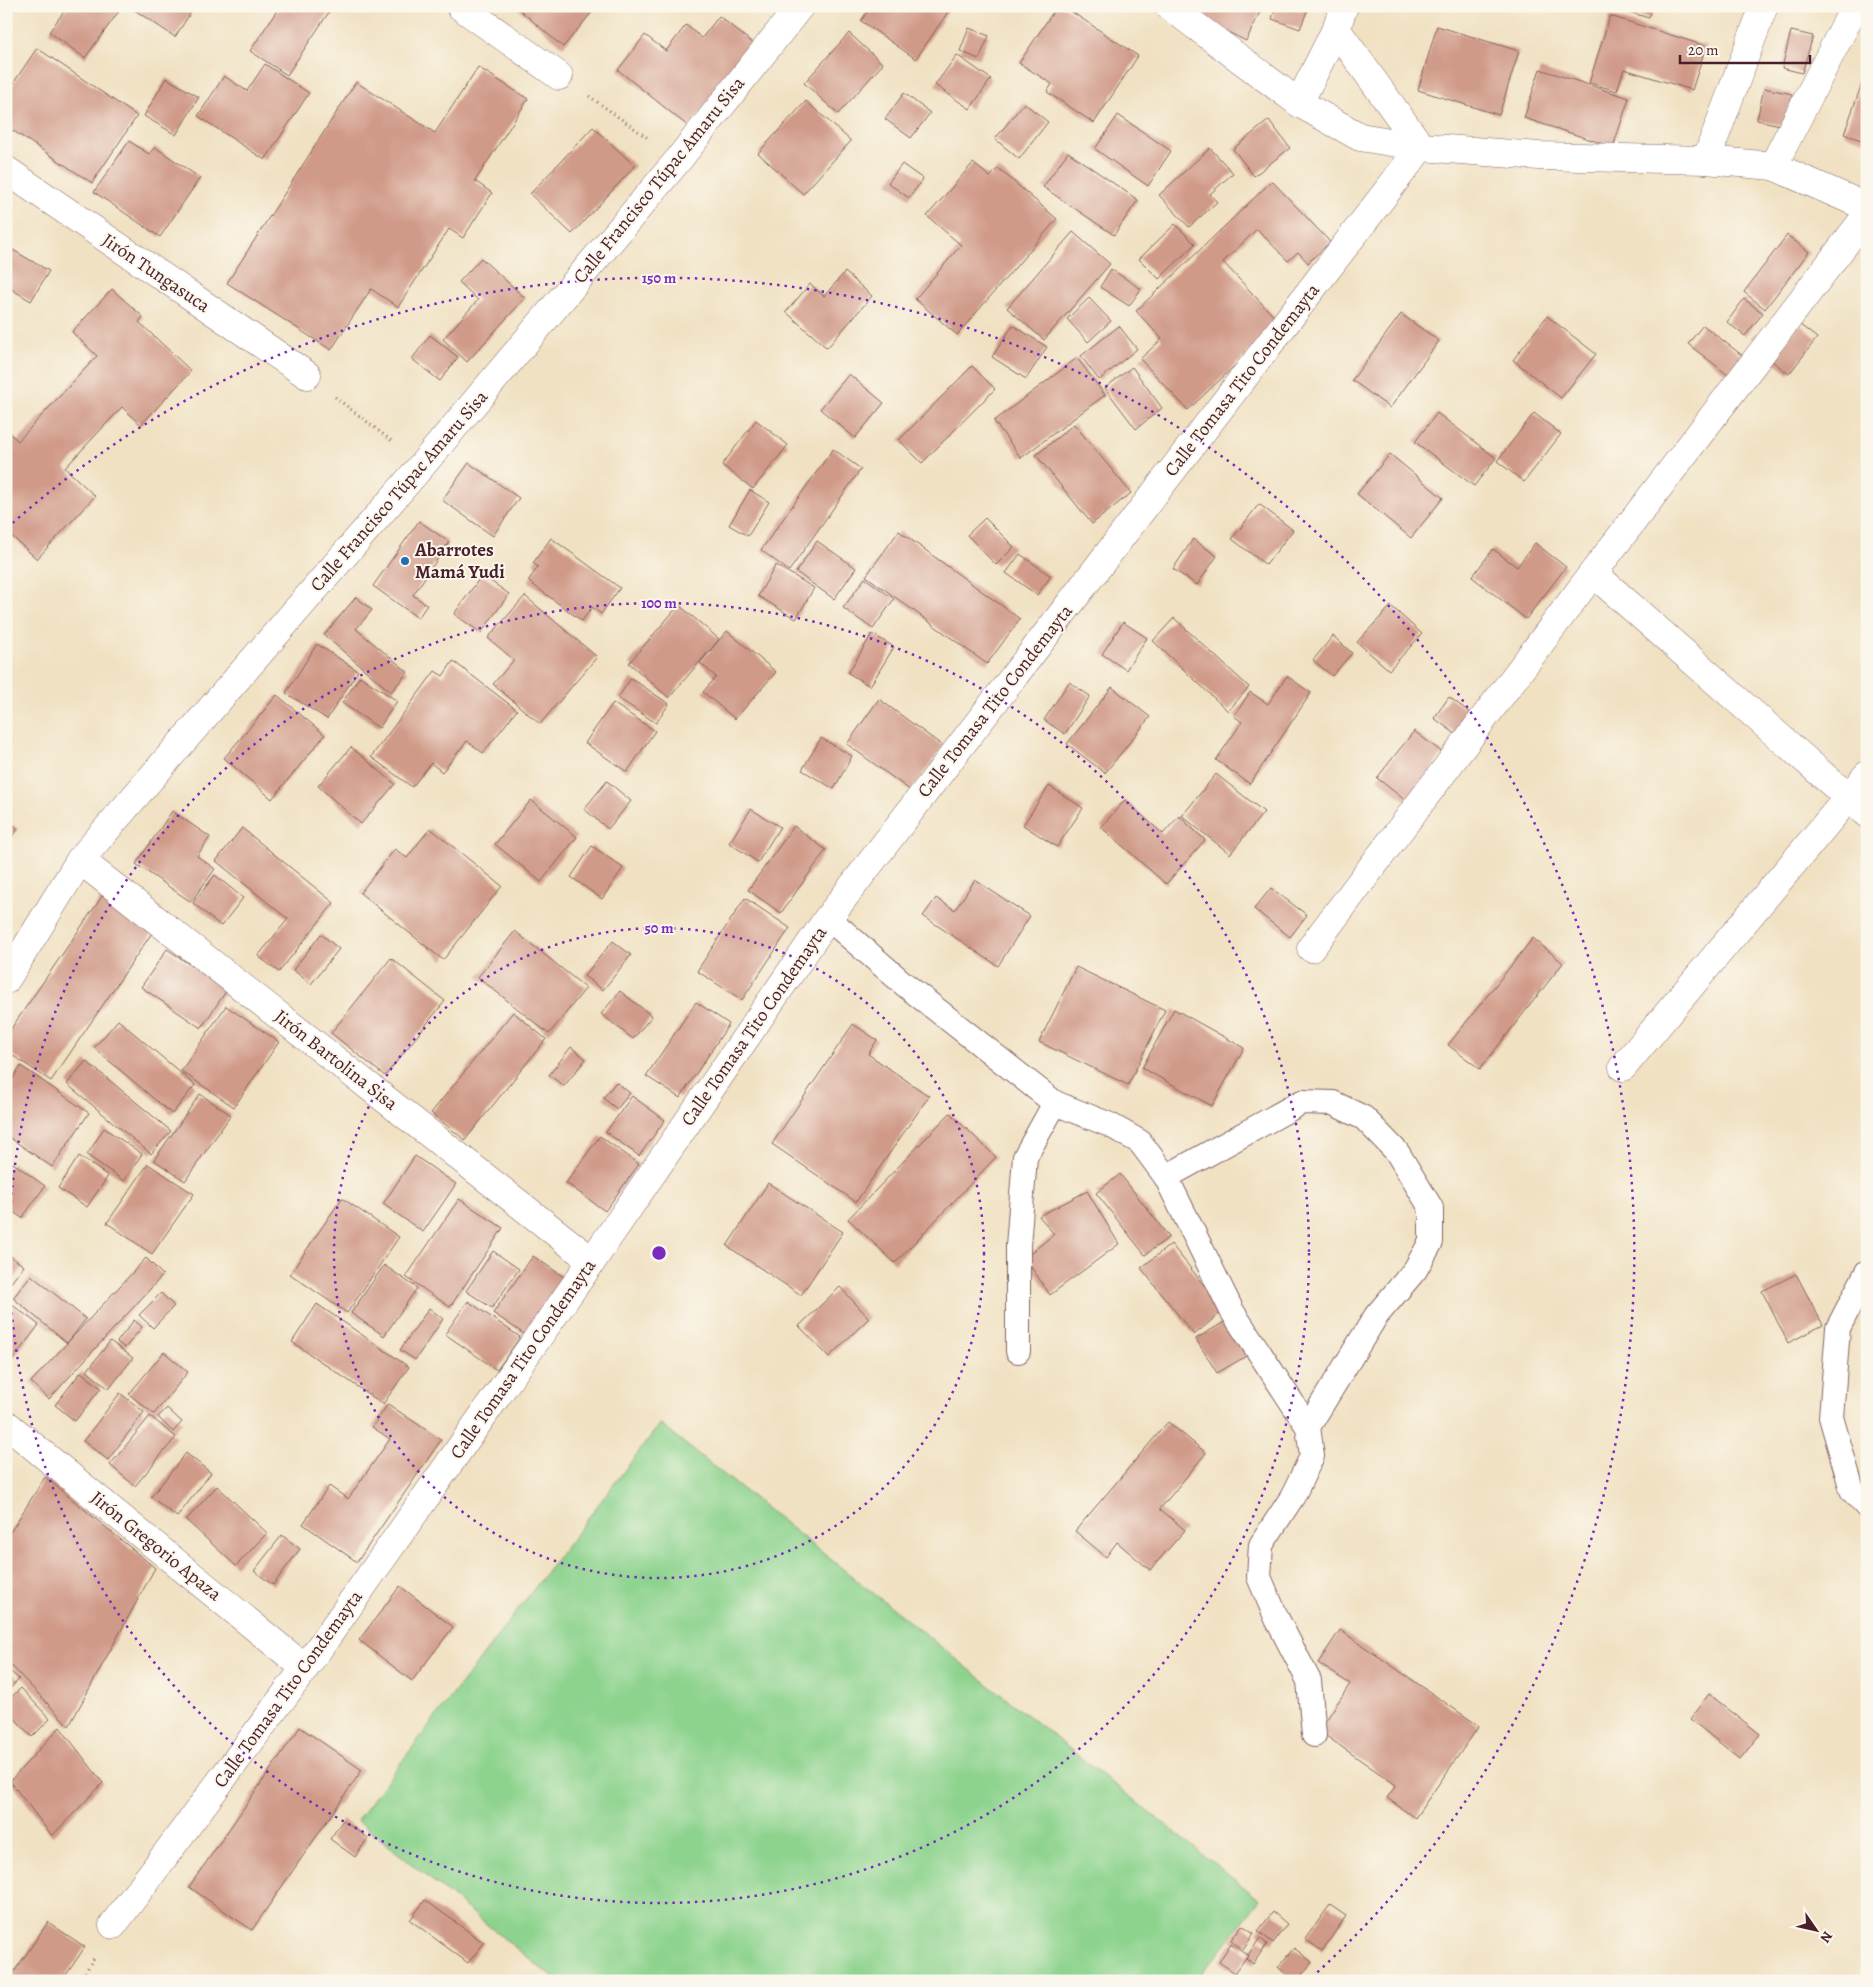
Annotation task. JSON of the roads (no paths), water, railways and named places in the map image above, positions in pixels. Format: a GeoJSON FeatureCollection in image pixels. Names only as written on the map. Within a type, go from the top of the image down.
{"type":"FeatureCollection","features":[{"type":"Feature","properties":{"kind":"street"},"geometry":{"type":"LineString","coordinates":[[460,6],[559,76]]}},
{"type":"Feature","properties":{"kind":"street","name":"Calle Francisco Túpac Amaru Sisa"},"geometry":{"type":"LineString","coordinates":[[6,980],[80,860],[423,464],[679,160],[800,6]]}},
{"type":"Feature","properties":{"kind":"street"},"geometry":{"type":"LineString","coordinates":[[1169,6],[1299,103],[1360,137],[1421,147],[1539,156],[1706,160],[1773,166],[1867,207]]}},
{"type":"Feature","properties":{"kind":"street"},"geometry":{"type":"LineString","coordinates":[[1706,160],[1764,6]]}},
{"type":"Feature","properties":{"kind":"street"},"geometry":{"type":"LineString","coordinates":[[1773,166],[1855,6]]}},
{"type":"Feature","properties":{"kind":"street"},"geometry":{"type":"LineString","coordinates":[[1299,103],[1340,18]]}},
{"type":"Feature","properties":{"kind":"street"},"geometry":{"type":"LineString","coordinates":[[1340,18],[1421,147]]}},
{"type":"Feature","properties":{"kind":"street","name":"Calle Tomasa Tito Condemayta"},"geometry":{"type":"LineString","coordinates":[[113,1925],[305,1668],[592,1261],[828,918],[1421,147]]}},
{"type":"Feature","properties":{"kind":"street","name":"Jirón Tungasuca"},"geometry":{"type":"LineString","coordinates":[[6,170],[307,375]]}},
{"type":"Feature","properties":{"kind":"street"},"geometry":{"type":"LineString","coordinates":[[1311,948],[1592,573],[1867,216]]}},
{"type":"Feature","properties":{"kind":"street"},"geometry":{"type":"LineString","coordinates":[[1592,573],[1857,806]]}},
{"type":"Feature","properties":{"kind":"street"},"geometry":{"type":"LineString","coordinates":[[1623,1067],[1857,806],[1867,774]]}},
{"type":"Feature","properties":{"kind":"street","name":"Jirón Bartolina Sisa"},"geometry":{"type":"LineString","coordinates":[[80,860],[592,1261]]}},
{"type":"Feature","properties":{"kind":"street","name":"Jirón Gregorio Apaza"},"geometry":{"type":"LineString","coordinates":[[6,1424],[305,1668]]}},
{"type":"Feature","properties":{"kind":"lane"},"geometry":{"type":"LineString","coordinates":[[828,918],[904,984],[1055,1103],[1110,1125],[1140,1142],[1166,1177],[1232,1311],[1308,1427],[1312,1456],[1293,1496],[1261,1545],[1259,1577],[1277,1619],[1309,1680],[1314,1735]]}},
{"type":"Feature","properties":{"kind":"lane"},"geometry":{"type":"LineString","coordinates":[[1166,1177],[1302,1102],[1333,1103],[1364,1118],[1397,1152],[1430,1208],[1430,1242],[1415,1270],[1376,1316],[1308,1427]]}},
{"type":"Feature","properties":{"kind":"lane"},"geometry":{"type":"LineString","coordinates":[[1018,1351],[1018,1246],[1025,1157],[1055,1103]]}},
{"type":"Feature","properties":{"kind":"lane"},"geometry":{"type":"LineString","coordinates":[[1867,1272],[1838,1328],[1831,1417],[1852,1490],[1867,1507]]}},
{"type":"Feature","properties":{"kind":"place","name":"Abarrotes Mamá Yudi"},"geometry":{"type":"Point","coordinates":[405,561]}}]}
